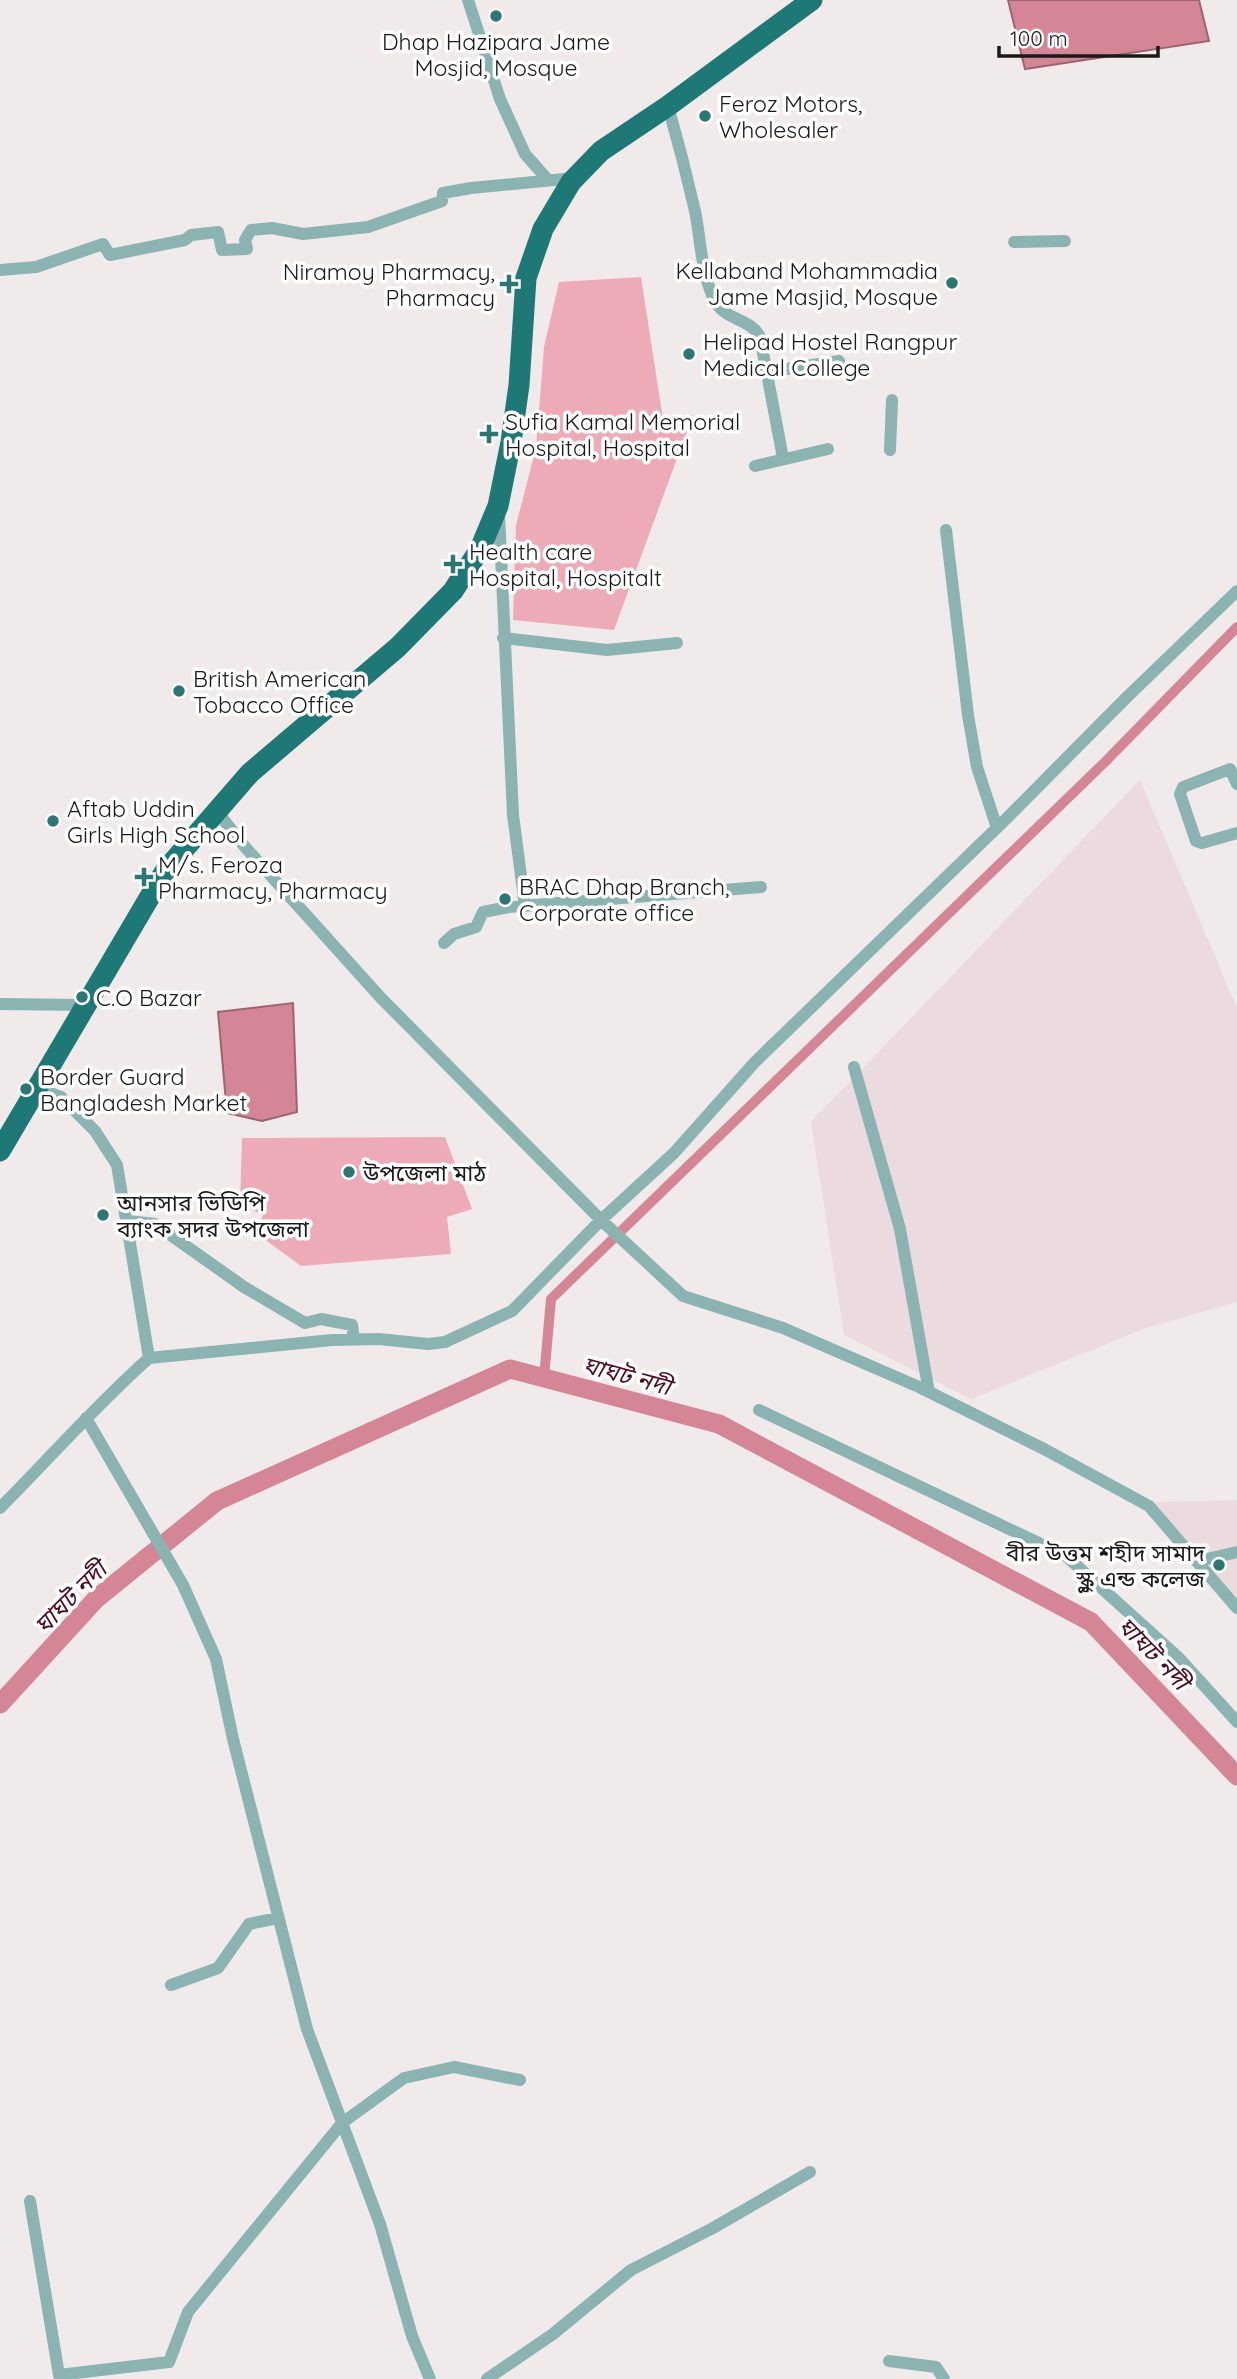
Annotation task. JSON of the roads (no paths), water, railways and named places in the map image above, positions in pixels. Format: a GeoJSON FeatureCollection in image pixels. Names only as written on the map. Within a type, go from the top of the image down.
{"type":"FeatureCollection","features":[{"type":"Feature","properties":{"kind":"highway"},"geometry":{"type":"LineString","coordinates":[[0,1151],[165,871],[250,773],[398,647],[453,591],[480,549],[498,506],[511,442],[519,385],[526,278],[543,229],[575,178],[601,151],[812,0]]}},
{"type":"Feature","properties":{"kind":"street"},"geometry":{"type":"LineString","coordinates":[[468,0],[500,99],[525,154],[548,180]]}},
{"type":"Feature","properties":{"kind":"street"},"geometry":{"type":"LineString","coordinates":[[667,106],[695,211],[707,278],[714,300],[724,313],[754,327],[760,337],[783,458]]}},
{"type":"Feature","properties":{"kind":"street"},"geometry":{"type":"LineString","coordinates":[[0,270],[36,267],[103,244],[110,255],[185,240],[191,235],[218,232],[222,250],[247,249],[246,240],[251,230],[272,228],[303,233],[368,227],[442,201],[443,194],[471,188],[575,178]]}},
{"type":"Feature","properties":{"kind":"street"},"geometry":{"type":"LineString","coordinates":[[1014,242],[1065,241]]}},
{"type":"Feature","properties":{"kind":"street"},"geometry":{"type":"LineString","coordinates":[[766,372],[839,362]]}},
{"type":"Feature","properties":{"kind":"street"},"geometry":{"type":"LineString","coordinates":[[890,450],[892,400]]}},
{"type":"Feature","properties":{"kind":"street"},"geometry":{"type":"LineString","coordinates":[[755,466],[828,450]]}},
{"type":"Feature","properties":{"kind":"street"},"geometry":{"type":"LineString","coordinates":[[498,506],[513,815],[526,906]]}},
{"type":"Feature","properties":{"kind":"street"},"geometry":{"type":"LineString","coordinates":[[946,530],[968,715],[977,767],[997,828]]}},
{"type":"Feature","properties":{"kind":"street"},"geometry":{"type":"LineString","coordinates":[[0,1508],[102,1400],[149,1358],[354,1339],[428,1344],[444,1342],[512,1311],[674,1153],[755,1062],[1237,591]]}},
{"type":"Feature","properties":{"kind":"street"},"geometry":{"type":"LineString","coordinates":[[503,638],[607,650],[677,643]]}},
{"type":"Feature","properties":{"kind":"street"},"geometry":{"type":"LineString","coordinates":[[1237,784],[1230,769],[1183,787],[1180,794],[1196,841],[1202,843],[1237,833]]}},
{"type":"Feature","properties":{"kind":"street"},"geometry":{"type":"LineString","coordinates":[[216,810],[245,847],[381,998],[603,1222],[683,1296],[783,1328],[929,1392],[1044,1449],[1149,1506],[1237,1608]]}},
{"type":"Feature","properties":{"kind":"street"},"geometry":{"type":"LineString","coordinates":[[444,943],[454,934],[476,928],[483,912],[509,907],[761,887]]}},
{"type":"Feature","properties":{"kind":"street"},"geometry":{"type":"LineString","coordinates":[[0,1004],[85,1006]]}},
{"type":"Feature","properties":{"kind":"street"},"geometry":{"type":"LineString","coordinates":[[854,1067],[900,1229],[929,1392]]}},
{"type":"Feature","properties":{"kind":"street"},"geometry":{"type":"LineString","coordinates":[[36,1088],[61,1097],[95,1131],[117,1165],[149,1358]]}},
{"type":"Feature","properties":{"kind":"street"},"geometry":{"type":"LineString","coordinates":[[128,1221],[155,1224],[244,1287],[305,1324],[321,1319],[352,1325],[354,1339]]}},
{"type":"Feature","properties":{"kind":"street"},"geometry":{"type":"LineString","coordinates":[[759,1410],[1066,1556],[1179,1658],[1237,1722]]}},
{"type":"Feature","properties":{"kind":"street"},"geometry":{"type":"LineString","coordinates":[[86,1419],[183,1585],[216,1659],[233,1739],[307,2029],[380,2224],[412,2336],[430,2379]]}},
{"type":"Feature","properties":{"kind":"street"},"geometry":{"type":"LineString","coordinates":[[1198,1561],[1237,1552]]}},
{"type":"Feature","properties":{"kind":"street"},"geometry":{"type":"LineString","coordinates":[[171,1985],[218,1968],[249,1924],[278,1918]]}},
{"type":"Feature","properties":{"kind":"street"},"geometry":{"type":"LineString","coordinates":[[30,2201],[60,2375],[169,2362],[188,2312],[342,2123],[404,2078],[454,2067],[520,2080]]}},
{"type":"Feature","properties":{"kind":"street"},"geometry":{"type":"LineString","coordinates":[[487,2379],[553,2334],[631,2270],[713,2228],[810,2172]]}},
{"type":"Feature","properties":{"kind":"street"},"geometry":{"type":"LineString","coordinates":[[889,2361],[936,2367],[944,2379]]}},
{"type":"Feature","properties":{"kind":"waterway"},"geometry":{"type":"LineString","coordinates":[[544,1378],[551,1299],[1105,762],[1237,627]]}},
{"type":"Feature","properties":{"kind":"waterway","name":"ঘাঘট নদী"},"geometry":{"type":"LineString","coordinates":[[0,1704],[96,1599],[217,1501],[510,1369],[719,1424],[1091,1622],[1237,1776]]}},
{"type":"Feature","properties":{"kind":"place","name":"Dhap Hazipara Jame Mosjid, Mosque"},"geometry":{"type":"Point","coordinates":[496,16]}},
{"type":"Feature","properties":{"kind":"place","name":"Feroz Motors, Wholesaler"},"geometry":{"type":"Point","coordinates":[705,116]}},
{"type":"Feature","properties":{"kind":"place","name":"Kellaband Mohammadia Jame Masjid, Mosque"},"geometry":{"type":"Point","coordinates":[952,283]}},
{"type":"Feature","properties":{"kind":"place","name":"Niramoy Pharmacy, Pharmacy"},"geometry":{"type":"Point","coordinates":[509,284]}},
{"type":"Feature","properties":{"kind":"place","name":"Helipad Hostel Rangpur Medical College"},"geometry":{"type":"Point","coordinates":[689,354]}},
{"type":"Feature","properties":{"kind":"place","name":"Sufia Kamal Memorial Hospital, Hospital"},"geometry":{"type":"Point","coordinates":[489,434]}},
{"type":"Feature","properties":{"kind":"place","name":"Health care Hospital, Hospitalt"},"geometry":{"type":"Point","coordinates":[453,564]}},
{"type":"Feature","properties":{"kind":"place","name":"British American Tobacco Office"},"geometry":{"type":"Point","coordinates":[179,691]}},
{"type":"Feature","properties":{"kind":"place","name":"Aftab Uddin Girls High School"},"geometry":{"type":"Point","coordinates":[53,821]}},
{"type":"Feature","properties":{"kind":"place","name":"M/s. Feroza Pharmacy, Pharmacy"},"geometry":{"type":"Point","coordinates":[144,877]}},
{"type":"Feature","properties":{"kind":"place","name":"BRAC Dhap Branch, Corporate office"},"geometry":{"type":"Point","coordinates":[505,899]}},
{"type":"Feature","properties":{"kind":"place","name":"C.O Bazar"},"geometry":{"type":"Point","coordinates":[82,997]}},
{"type":"Feature","properties":{"kind":"place","name":"Border Guard Bangladesh Market"},"geometry":{"type":"Point","coordinates":[26,1089]}},
{"type":"Feature","properties":{"kind":"place","name":"উপজেলা মাঠ"},"geometry":{"type":"Point","coordinates":[349,1172]}},
{"type":"Feature","properties":{"kind":"place","name":"আনসার ভিডিপি ব্যাংক সদর উপজেলা"},"geometry":{"type":"Point","coordinates":[103,1215]}},
{"type":"Feature","properties":{"kind":"place","name":"বীর উত্তম শহীদ সামাদ স্কুল এন্ড কলেজ"},"geometry":{"type":"Point","coordinates":[1219,1565]}}]}
